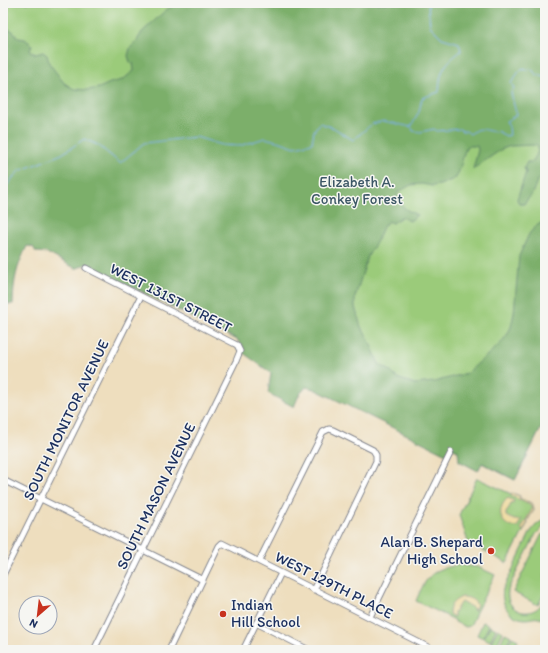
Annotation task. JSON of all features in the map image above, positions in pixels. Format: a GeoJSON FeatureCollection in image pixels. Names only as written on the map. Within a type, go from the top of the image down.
{"type":"FeatureCollection","features":[{"type":"Feature","properties":{"kind":"street","name":"WEST 131ST STREET"},"geometry":{"type":"LineString","coordinates":[[86,268],[233,342],[240,348],[240,354]]}},
{"type":"Feature","properties":{"kind":"street","name":"SOUTH MONITOR AVENUE"},"geometry":{"type":"LineString","coordinates":[[3,575],[141,296]]}},
{"type":"Feature","properties":{"kind":"street","name":"SOUTH MASON AVENUE"},"geometry":{"type":"LineString","coordinates":[[94,650],[240,354]]}},
{"type":"Feature","properties":{"kind":"street"},"geometry":{"type":"LineString","coordinates":[[259,561],[321,434],[325,430],[333,430],[373,450],[376,455],[376,461],[314,590]]}},
{"type":"Feature","properties":{"kind":"street"},"geometry":{"type":"LineString","coordinates":[[370,617],[451,452]]}},
{"type":"Feature","properties":{"kind":"street"},"geometry":{"type":"LineString","coordinates":[[3,480],[203,580],[169,650]]}},
{"type":"Feature","properties":{"kind":"street","name":"WEST 129TH PLACE"},"geometry":{"type":"LineString","coordinates":[[203,580],[219,546],[222,543],[434,650]]}},
{"type":"Feature","properties":{"kind":"street"},"geometry":{"type":"LineString","coordinates":[[243,650],[281,572]]}},
{"type":"Feature","properties":{"kind":"street"},"geometry":{"type":"LineString","coordinates":[[256,623],[309,650]]}},
{"type":"Feature","properties":{"kind":"green space","name":"Elizabeth A. Conkey Forest"},"geometry":{"type":"Polygon","coordinates":[[[3,3],[545,3],[545,420],[515,480],[3,222],[3,3]]]}},
{"type":"Feature","properties":{"kind":"green space","name":"Elizabeth A. Conkey Forest"},"geometry":{"type":"Polygon","coordinates":[[[177,3],[545,3],[545,161],[541,178],[537,181],[532,194],[524,204],[519,204],[517,199],[526,172],[524,168],[527,162],[532,162],[536,156],[538,150],[537,145],[511,146],[502,149],[473,169],[478,150],[477,146],[467,146],[456,178],[440,185],[411,185],[398,192],[398,200],[402,206],[417,215],[410,221],[401,217],[393,223],[388,221],[383,227],[368,256],[355,297],[355,307],[361,327],[368,338],[379,364],[389,370],[397,378],[415,384],[434,382],[467,373],[500,344],[507,335],[511,327],[514,313],[519,256],[529,234],[535,227],[545,220],[545,420],[515,480],[482,463],[478,471],[459,461],[458,451],[450,447],[446,454],[314,389],[306,387],[299,395],[294,407],[268,393],[271,373],[242,352],[238,340],[86,264],[75,268],[47,253],[36,252],[33,247],[27,246],[16,274],[13,304],[3,304],[3,26],[14,32],[18,38],[25,39],[32,45],[30,51],[36,54],[43,52],[47,55],[49,63],[64,83],[74,89],[88,90],[122,80],[134,71],[133,63],[130,62],[128,56],[130,48],[142,32],[166,10],[177,3]]]}},
{"type":"Feature","properties":{"kind":"green space"},"geometry":{"type":"Polygon","coordinates":[[[477,478],[511,494],[520,496],[519,498],[531,503],[534,510],[527,521],[528,522],[507,563],[468,542],[459,515],[477,478]]]}},
{"type":"Feature","properties":{"kind":"green space"},"geometry":{"type":"Polygon","coordinates":[[[545,519],[545,525],[536,534],[509,587],[508,595],[509,602],[513,607],[519,611],[526,612],[533,611],[539,607],[545,599],[545,611],[541,619],[519,618],[510,613],[504,605],[502,595],[503,589],[531,531],[537,524],[545,519]]]}},
{"type":"Feature","properties":{"kind":"green space"},"geometry":{"type":"Polygon","coordinates":[[[542,534],[545,536],[545,592],[538,605],[513,592],[542,534]]]}},
{"type":"Feature","properties":{"kind":"green space"},"geometry":{"type":"Polygon","coordinates":[[[460,565],[478,567],[495,575],[470,626],[466,627],[416,601],[427,579],[443,568],[460,565]]]}},
{"type":"Feature","properties":{"kind":"green space"},"geometry":{"type":"Polygon","coordinates":[[[483,622],[489,625],[483,638],[477,635],[483,622]]]}},
{"type":"Feature","properties":{"kind":"green space"},"geometry":{"type":"Polygon","coordinates":[[[490,626],[496,629],[490,641],[484,638],[490,626]]]}},
{"type":"Feature","properties":{"kind":"green space"},"geometry":{"type":"Polygon","coordinates":[[[498,629],[503,632],[497,645],[491,642],[498,629]]]}},
{"type":"Feature","properties":{"kind":"green space"},"geometry":{"type":"Polygon","coordinates":[[[505,633],[511,636],[504,649],[499,646],[505,633]]]}},
{"type":"Feature","properties":{"kind":"green space"},"geometry":{"type":"Polygon","coordinates":[[[512,637],[518,640],[513,650],[506,649],[512,637]]]}},
{"type":"Feature","properties":{"kind":"sand"},"geometry":{"type":"Polygon","coordinates":[[[512,493],[531,503],[534,510],[523,531],[521,529],[532,509],[530,505],[511,496],[512,493]]]}},
{"type":"Feature","properties":{"kind":"sand"},"geometry":{"type":"Polygon","coordinates":[[[508,498],[514,501],[506,513],[506,516],[516,520],[522,519],[517,527],[507,524],[501,517],[502,507],[508,498]]]}},
{"type":"Feature","properties":{"kind":"sand"},"geometry":{"type":"Polygon","coordinates":[[[462,597],[471,599],[477,605],[474,611],[473,608],[462,602],[460,603],[454,613],[454,617],[449,614],[451,605],[454,601],[462,597]]]}},
{"type":"Feature","properties":{"kind":"waterway"},"geometry":{"type":"LineString","coordinates":[[3,190],[19,171],[62,154],[84,139],[98,145],[120,163],[144,143],[196,137],[222,145],[239,146],[265,138],[295,147],[312,143],[314,131],[319,123],[334,128],[353,140],[372,124],[384,121],[411,127],[419,112],[422,98],[439,92],[440,78],[444,68],[461,51],[459,43],[442,38],[430,26],[428,3]]}},
{"type":"Feature","properties":{"kind":"waterway"},"geometry":{"type":"LineString","coordinates":[[412,128],[413,131],[420,132],[434,129],[437,131],[460,129],[470,134],[478,129],[481,129],[497,131],[506,136],[510,135],[509,127],[506,121],[515,116],[516,113],[511,93],[514,88],[511,83],[520,70],[531,69],[537,75],[545,77]]}},
{"type":"Feature","properties":{"kind":"waterway"},"geometry":{"type":"LineString","coordinates":[[3,259],[6,263],[7,275],[3,278]]}},
{"type":"Feature","properties":{"kind":"place","name":"Alan B. Shepard High School"},"geometry":{"type":"Point","coordinates":[491,551]}},
{"type":"Feature","properties":{"kind":"place","name":"Indian Hill School"},"geometry":{"type":"Point","coordinates":[223,614]}}]}
